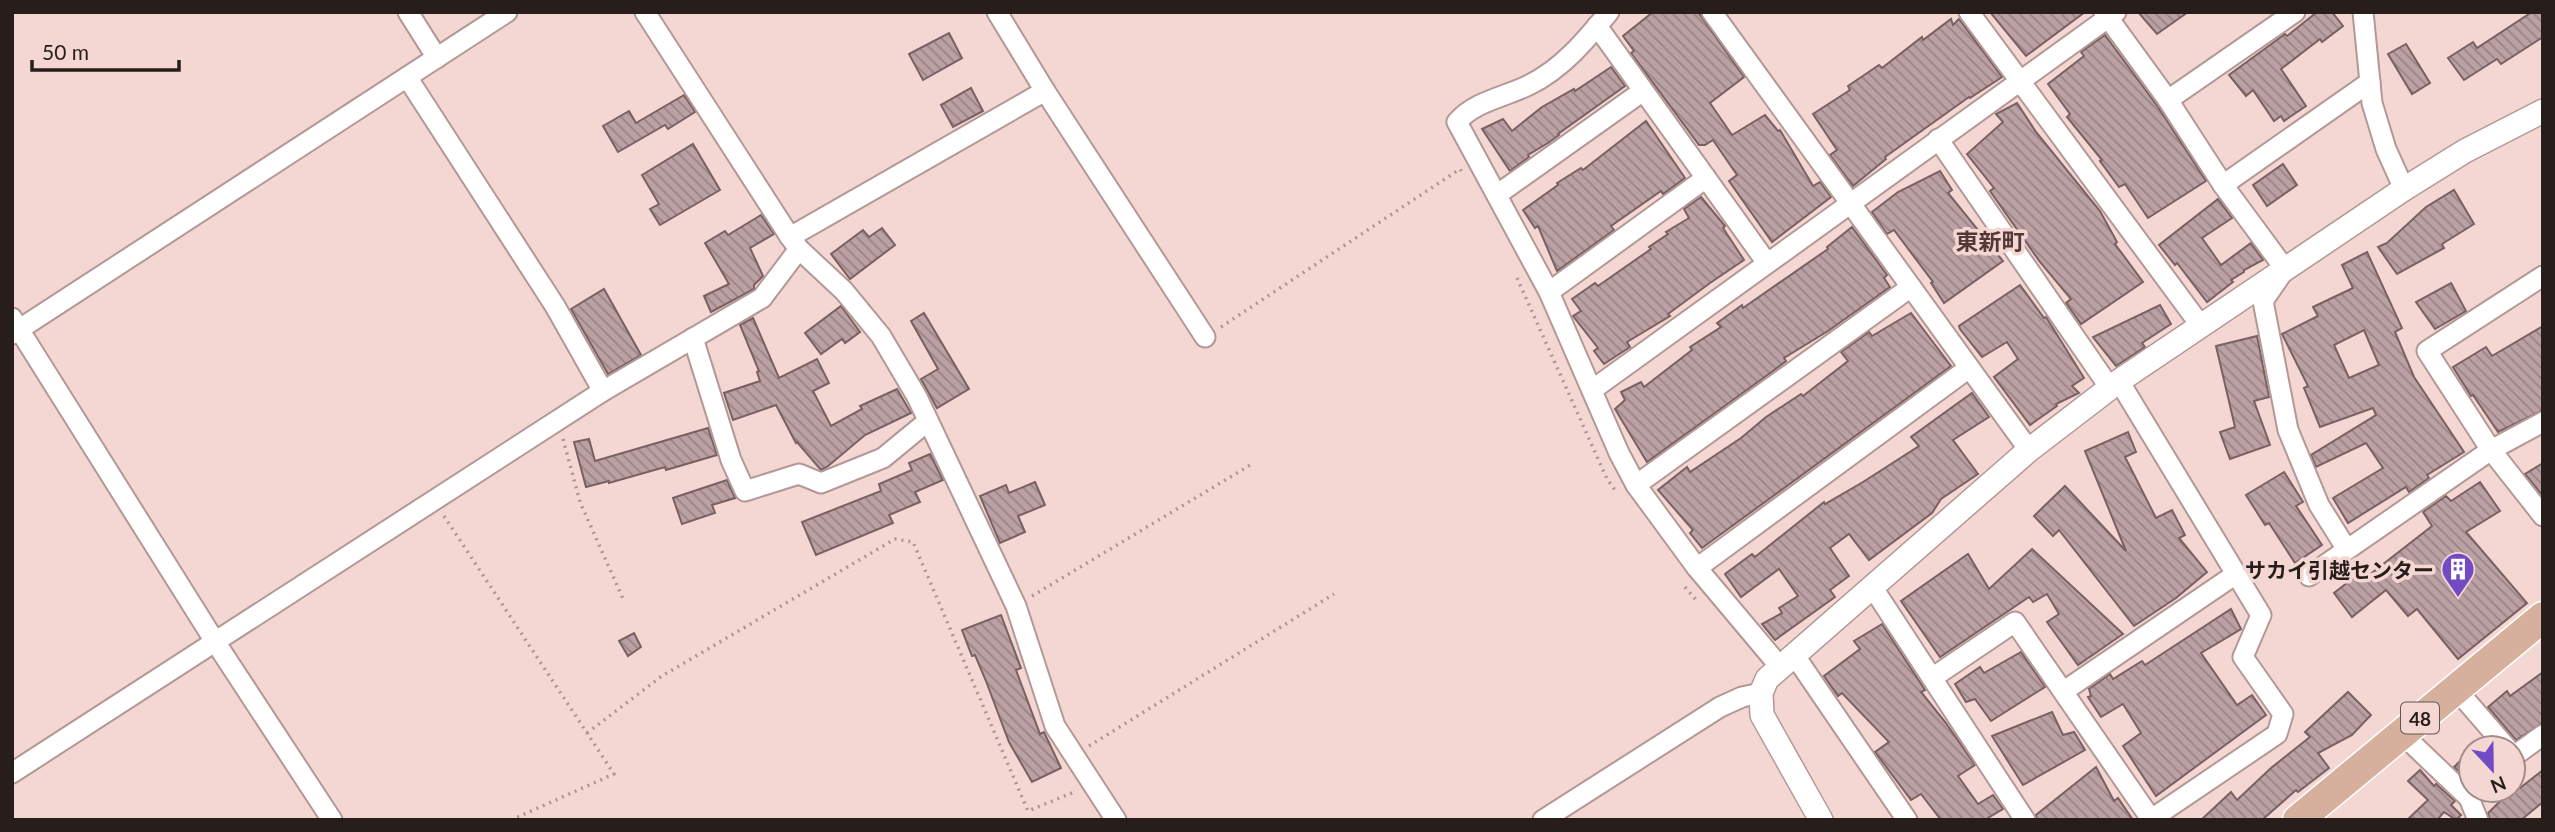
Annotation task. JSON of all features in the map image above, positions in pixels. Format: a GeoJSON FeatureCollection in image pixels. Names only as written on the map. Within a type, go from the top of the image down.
{"type":"FeatureCollection","features":[{"type":"Feature","properties":{"kind":"main road","name":"48"},"geometry":{"type":"LineString","coordinates":[[2304,818],[2543,617]]}},
{"type":"Feature","properties":{"kind":"street"},"geometry":{"type":"LineString","coordinates":[[408,12],[437,58]]}},
{"type":"Feature","properties":{"kind":"street"},"geometry":{"type":"LineString","coordinates":[[332,820],[15,327],[507,12]]}},
{"type":"Feature","properties":{"kind":"street"},"geometry":{"type":"LineString","coordinates":[[645,12],[795,243],[844,291],[881,336],[917,397],[1016,606],[1055,726],[1116,820]]}},
{"type":"Feature","properties":{"kind":"street"},"geometry":{"type":"LineString","coordinates":[[998,12],[1045,91],[1205,338]]}},
{"type":"Feature","properties":{"kind":"street"},"geometry":{"type":"LineString","coordinates":[[1712,12],[2029,450]]}},
{"type":"Feature","properties":{"kind":"street"},"geometry":{"type":"LineString","coordinates":[[1969,12],[2201,326]]}},
{"type":"Feature","properties":{"kind":"street"},"geometry":{"type":"LineString","coordinates":[[2168,100],[2295,12]]}},
{"type":"Feature","properties":{"kind":"street"},"geometry":{"type":"LineString","coordinates":[[2363,12],[2372,103],[2386,149],[2404,188]]}},
{"type":"Feature","properties":{"kind":"street"},"geometry":{"type":"LineString","coordinates":[[1592,390],[2110,14],[2223,185],[2285,269]]}},
{"type":"Feature","properties":{"kind":"street"},"geometry":{"type":"LineString","coordinates":[[1767,263],[1643,91],[1603,19],[1558,67],[1530,85],[1467,111],[1457,122],[1549,292],[1619,453],[1636,485],[1697,568],[1788,662],[1907,820]]}},
{"type":"Feature","properties":{"kind":"street"},"geometry":{"type":"LineString","coordinates":[[407,77],[555,306],[603,391]]}},
{"type":"Feature","properties":{"kind":"street"},"geometry":{"type":"LineString","coordinates":[[2223,185],[2370,82]]}},
{"type":"Feature","properties":{"kind":"street"},"geometry":{"type":"LineString","coordinates":[[12,773],[603,391],[762,298],[795,243],[1045,91]]}},
{"type":"Feature","properties":{"kind":"street"},"geometry":{"type":"LineString","coordinates":[[1498,194],[1643,91]]}},
{"type":"Feature","properties":{"kind":"street"},"geometry":{"type":"LineString","coordinates":[[1821,820],[1762,715],[1761,693],[1767,680],[2029,450],[2114,385],[2404,188],[2465,151],[2543,111]]}},
{"type":"Feature","properties":{"kind":"street"},"geometry":{"type":"LineString","coordinates":[[1932,678],[2015,622],[2150,819],[2277,734],[2283,714],[2243,657],[2261,615],[2236,573],[2114,385],[1938,139]]}},
{"type":"Feature","properties":{"kind":"street"},"geometry":{"type":"LineString","coordinates":[[1549,292],[1706,178]]}},
{"type":"Feature","properties":{"kind":"street"},"geometry":{"type":"LineString","coordinates":[[2285,269],[2263,302],[2288,430],[2319,505],[2346,548]]}},
{"type":"Feature","properties":{"kind":"street"},"geometry":{"type":"LineString","coordinates":[[2543,276],[2427,351],[2491,450],[2543,516]]}},
{"type":"Feature","properties":{"kind":"street"},"geometry":{"type":"LineString","coordinates":[[1636,485],[1911,287]]}},
{"type":"Feature","properties":{"kind":"street"},"geometry":{"type":"LineString","coordinates":[[693,338],[730,460],[745,491],[799,474],[821,483],[883,458],[928,421]]}},
{"type":"Feature","properties":{"kind":"street"},"geometry":{"type":"LineString","coordinates":[[1697,568],[1969,368]]}},
{"type":"Feature","properties":{"kind":"street"},"geometry":{"type":"LineString","coordinates":[[2309,576],[2491,450],[2543,422]]}},
{"type":"Feature","properties":{"kind":"street"},"geometry":{"type":"LineString","coordinates":[[2064,691],[2236,573]]}},
{"type":"Feature","properties":{"kind":"street"},"geometry":{"type":"LineString","coordinates":[[1873,588],[2025,820]]}},
{"type":"Feature","properties":{"kind":"street"},"geometry":{"type":"LineString","coordinates":[[2456,688],[2495,734]]}},
{"type":"Feature","properties":{"kind":"street"},"geometry":{"type":"LineString","coordinates":[[1544,820],[1720,707],[1742,697],[1761,693]]}},
{"type":"Feature","properties":{"kind":"street"},"geometry":{"type":"LineString","coordinates":[[2402,734],[2457,780]]}},
{"type":"Feature","properties":{"kind":"street"},"geometry":{"type":"LineString","coordinates":[[2527,745],[2543,735]]}},
{"type":"Feature","properties":{"kind":"path"},"geometry":{"type":"LineString","coordinates":[[1205,338],[1460,169],[1467,182]]}},
{"type":"Feature","properties":{"kind":"path"},"geometry":{"type":"LineString","coordinates":[[1512,268],[1608,480],[1616,491]]}},
{"type":"Feature","properties":{"kind":"path"},"geometry":{"type":"LineString","coordinates":[[558,420],[580,502],[624,601]]}},
{"type":"Feature","properties":{"kind":"path"},"geometry":{"type":"LineString","coordinates":[[1016,606],[1252,464]]}},
{"type":"Feature","properties":{"kind":"path"},"geometry":{"type":"LineString","coordinates":[[433,500],[614,774],[511,820]]}},
{"type":"Feature","properties":{"kind":"path"},"geometry":{"type":"LineString","coordinates":[[587,733],[662,676],[895,539],[913,542],[1028,811],[1093,784]]}},
{"type":"Feature","properties":{"kind":"path"},"geometry":{"type":"LineString","coordinates":[[1681,580],[1697,601]]}},
{"type":"Feature","properties":{"kind":"path"},"geometry":{"type":"LineString","coordinates":[[1074,755],[1334,594]]}},
{"type":"Feature","properties":{"kind":"building"},"geometry":{"type":"Polygon","coordinates":[[[1653,12],[1698,12],[1744,77],[1710,103],[1732,135],[1765,115],[1778,131],[1780,130],[1813,186],[1820,182],[1831,197],[1772,242],[1729,181],[1737,175],[1713,140],[1699,145],[1631,53],[1634,51],[1623,36],[1653,12]]]}},
{"type":"Feature","properties":{"kind":"building"},"geometry":{"type":"Polygon","coordinates":[[[1990,12],[2085,12],[2026,56],[1990,12]]]}},
{"type":"Feature","properties":{"kind":"building"},"geometry":{"type":"Polygon","coordinates":[[[2138,12],[2188,12],[2157,34],[2138,12]]]}},
{"type":"Feature","properties":{"kind":"building"},"geometry":{"type":"Polygon","coordinates":[[[2317,12],[2332,12],[2343,26],[2322,42],[2320,39],[2281,69],[2306,106],[2284,121],[2281,116],[2274,121],[2253,90],[2246,96],[2229,75],[2317,12]]]}},
{"type":"Feature","properties":{"kind":"building"},"geometry":{"type":"Polygon","coordinates":[[[2532,12],[2543,12],[2543,37],[2501,64],[2497,59],[2464,80],[2448,58],[2473,42],[2477,48],[2532,12]]]}},
{"type":"Feature","properties":{"kind":"building"},"geometry":{"type":"Polygon","coordinates":[[[1951,19],[1953,25],[1959,19],[2002,77],[1969,97],[1885,157],[1886,159],[1853,186],[1830,155],[1837,150],[1813,114],[1850,90],[1848,86],[1879,65],[1882,68],[1922,37],[1923,40],[1951,19]]]}},
{"type":"Feature","properties":{"kind":"building"},"geometry":{"type":"Polygon","coordinates":[[[949,33],[962,58],[923,80],[909,54],[949,33]]]}},
{"type":"Feature","properties":{"kind":"building"},"geometry":{"type":"Polygon","coordinates":[[[2105,35],[2158,107],[2206,181],[2148,218],[2125,184],[2119,187],[2100,161],[2102,160],[2067,117],[2070,114],[2048,84],[2084,56],[2081,52],[2105,35]]]}},
{"type":"Feature","properties":{"kind":"building"},"geometry":{"type":"Polygon","coordinates":[[[2406,44],[2430,83],[2412,94],[2388,54],[2406,44]]]}},
{"type":"Feature","properties":{"kind":"building"},"geometry":{"type":"Polygon","coordinates":[[[1611,67],[1625,86],[1528,155],[1529,157],[1510,171],[1482,129],[1503,119],[1512,131],[1542,107],[1574,89],[1575,91],[1611,67]]]}},
{"type":"Feature","properties":{"kind":"building"},"geometry":{"type":"Polygon","coordinates":[[[971,88],[983,111],[953,127],[941,105],[971,88]]]}},
{"type":"Feature","properties":{"kind":"building"},"geometry":{"type":"Polygon","coordinates":[[[684,95],[695,112],[668,129],[665,125],[618,152],[603,126],[629,111],[636,123],[684,95]]]}},
{"type":"Feature","properties":{"kind":"building"},"geometry":{"type":"Polygon","coordinates":[[[2017,103],[2036,132],[2100,211],[2117,242],[2115,244],[2143,282],[2081,324],[2066,303],[2071,299],[2040,262],[1990,191],[1994,188],[1967,154],[2003,122],[1996,114],[2017,103]]]}},
{"type":"Feature","properties":{"kind":"building"},"geometry":{"type":"Polygon","coordinates":[[[1646,121],[1685,178],[1663,194],[1661,191],[1611,226],[1614,230],[1557,271],[1538,226],[1535,228],[1523,210],[1558,185],[1557,183],[1581,168],[1583,170],[1646,121]]]}},
{"type":"Feature","properties":{"kind":"building"},"geometry":{"type":"Polygon","coordinates":[[[693,144],[720,190],[660,225],[650,209],[659,204],[642,175],[693,144]]]}},
{"type":"Feature","properties":{"kind":"building"},"geometry":{"type":"Polygon","coordinates":[[[2283,164],[2297,185],[2267,206],[2253,185],[2283,164]]]}},
{"type":"Feature","properties":{"kind":"building"},"geometry":{"type":"Polygon","coordinates":[[[1940,171],[1952,190],[1948,193],[2003,261],[1944,303],[1931,283],[1933,282],[1894,230],[1887,234],[1872,212],[1898,192],[1940,171]]]}},
{"type":"Feature","properties":{"kind":"building"},"geometry":{"type":"Polygon","coordinates":[[[2454,190],[2474,224],[2442,244],[2444,248],[2397,274],[2378,247],[2387,243],[2426,207],[2454,190]]]}},
{"type":"Feature","properties":{"kind":"building"},"geometry":{"type":"Polygon","coordinates":[[[1701,197],[1725,226],[1723,228],[1744,260],[1668,314],[1670,316],[1627,342],[1630,347],[1604,364],[1594,351],[1598,348],[1573,316],[1581,311],[1572,299],[1595,283],[1598,286],[1651,249],[1649,247],[1668,234],[1666,232],[1689,218],[1684,209],[1701,197]]]}},
{"type":"Feature","properties":{"kind":"building"},"geometry":{"type":"Polygon","coordinates":[[[2218,199],[2232,218],[2202,238],[2221,265],[2251,243],[2263,260],[2244,270],[2207,302],[2177,263],[2175,265],[2159,245],[2218,199]]]}},
{"type":"Feature","properties":{"kind":"building"},"geometry":{"type":"Polygon","coordinates":[[[761,215],[774,234],[750,248],[763,276],[754,285],[754,289],[711,312],[704,296],[729,284],[705,243],[725,231],[728,235],[761,215]]]}},
{"type":"Feature","properties":{"kind":"building"},"geometry":{"type":"Polygon","coordinates":[[[1852,227],[1887,275],[1884,278],[1890,287],[1784,358],[1786,361],[1773,371],[1647,462],[1615,409],[1625,400],[1621,392],[1641,382],[1644,387],[1692,350],[1690,347],[1721,327],[1717,323],[1828,249],[1827,247],[1852,227]]]}},
{"type":"Feature","properties":{"kind":"building"},"geometry":{"type":"Polygon","coordinates":[[[882,228],[895,245],[850,279],[831,254],[863,230],[869,237],[882,228]]]}},
{"type":"Feature","properties":{"kind":"building"},"geometry":{"type":"Polygon","coordinates":[[[2367,252],[2402,328],[2395,332],[2414,377],[2464,452],[2427,475],[2429,478],[2409,492],[2406,487],[2348,523],[2333,498],[2383,468],[2366,443],[2316,467],[2311,455],[2376,415],[2373,408],[2320,427],[2304,388],[2308,386],[2282,334],[2318,316],[2313,307],[2353,288],[2342,265],[2367,252]],[[2364,330],[2334,345],[2349,378],[2379,365],[2364,330]]]}},
{"type":"Feature","properties":{"kind":"building"},"geometry":{"type":"Polygon","coordinates":[[[2451,283],[2466,311],[2435,329],[2416,302],[2451,283]]]}},
{"type":"Feature","properties":{"kind":"building"},"geometry":{"type":"Polygon","coordinates":[[[2020,285],[2044,318],[2046,317],[2084,378],[2072,386],[2079,393],[2056,404],[2057,406],[2030,425],[1994,377],[2018,359],[2007,342],[1982,357],[1959,326],[2020,285]]]}},
{"type":"Feature","properties":{"kind":"building"},"geometry":{"type":"Polygon","coordinates":[[[604,289],[641,355],[608,374],[571,309],[604,289]]]}},
{"type":"Feature","properties":{"kind":"building"},"geometry":{"type":"Polygon","coordinates":[[[2160,305],[2171,324],[2142,343],[2145,347],[2116,366],[2093,337],[2160,305]]]}},
{"type":"Feature","properties":{"kind":"building"},"geometry":{"type":"Polygon","coordinates":[[[841,306],[860,332],[845,343],[842,339],[821,354],[805,333],[841,306]]]}},
{"type":"Feature","properties":{"kind":"building"},"geometry":{"type":"Polygon","coordinates":[[[924,313],[969,389],[937,408],[921,379],[938,369],[911,321],[924,313]]]}},
{"type":"Feature","properties":{"kind":"building"},"geometry":{"type":"Polygon","coordinates":[[[1911,313],[1951,366],[1702,548],[1690,533],[1693,530],[1658,490],[1687,467],[1690,472],[1741,438],[1766,417],[1801,394],[1803,396],[1848,361],[1841,352],[1869,332],[1872,336],[1911,313]]]}},
{"type":"Feature","properties":{"kind":"building"},"geometry":{"type":"Polygon","coordinates":[[[753,318],[779,378],[817,359],[829,383],[813,391],[831,426],[862,409],[860,406],[897,389],[911,413],[865,435],[821,470],[796,443],[776,405],[733,420],[724,393],[760,381],[759,371],[740,325],[753,318]]]}},
{"type":"Feature","properties":{"kind":"building"},"geometry":{"type":"Polygon","coordinates":[[[2543,326],[2543,410],[2498,432],[2453,367],[2486,347],[2492,356],[2543,326]]]}},
{"type":"Feature","properties":{"kind":"building"},"geometry":{"type":"Polygon","coordinates":[[[2257,336],[2269,397],[2254,401],[2270,445],[2230,459],[2220,432],[2235,427],[2216,346],[2257,336]]]}},
{"type":"Feature","properties":{"kind":"building"},"geometry":{"type":"Polygon","coordinates":[[[1972,393],[1989,417],[1953,440],[1978,474],[1941,499],[1932,513],[1869,560],[1849,534],[1830,548],[1849,576],[1830,590],[1835,597],[1775,640],[1762,624],[1782,613],[1779,608],[1798,596],[1779,569],[1741,597],[1725,574],[1752,554],[1755,557],[1824,502],[1825,504],[1863,482],[1919,446],[1911,437],[1972,393]]]}},
{"type":"Feature","properties":{"kind":"building"},"geometry":{"type":"Polygon","coordinates":[[[708,428],[717,455],[666,470],[665,467],[586,487],[574,442],[589,439],[595,461],[708,428]]]}},
{"type":"Feature","properties":{"kind":"building"},"geometry":{"type":"Polygon","coordinates":[[[2128,432],[2136,452],[2125,457],[2156,518],[2172,510],[2185,535],[2179,538],[2207,572],[2176,598],[2134,626],[2059,530],[2053,536],[2034,516],[2065,486],[2126,551],[2085,451],[2128,432]]]}},
{"type":"Feature","properties":{"kind":"building"},"geometry":{"type":"Polygon","coordinates":[[[930,454],[943,480],[915,492],[920,502],[889,515],[893,523],[816,555],[802,522],[881,491],[879,484],[912,470],[909,463],[930,454]]]}},
{"type":"Feature","properties":{"kind":"building"},"geometry":{"type":"Polygon","coordinates":[[[2543,463],[2543,496],[2525,474],[2543,463]]]}},
{"type":"Feature","properties":{"kind":"building"},"geometry":{"type":"Polygon","coordinates":[[[2284,472],[2303,502],[2296,506],[2322,545],[2295,563],[2269,523],[2265,525],[2246,495],[2284,472]]]}},
{"type":"Feature","properties":{"kind":"building"},"geometry":{"type":"Polygon","coordinates":[[[727,480],[735,498],[712,505],[715,513],[682,524],[673,498],[727,480]]]}},
{"type":"Feature","properties":{"kind":"building"},"geometry":{"type":"Polygon","coordinates":[[[1035,482],[1045,505],[1018,516],[1025,532],[1000,543],[980,496],[1006,485],[1009,493],[1035,482]]]}},
{"type":"Feature","properties":{"kind":"building"},"geometry":{"type":"Polygon","coordinates":[[[2480,482],[2500,511],[2466,532],[2527,603],[2458,659],[2417,609],[2408,616],[2386,590],[2352,617],[2334,593],[2360,573],[2364,579],[2432,526],[2423,512],[2446,496],[2451,501],[2480,482]]]}},
{"type":"Feature","properties":{"kind":"building"},"geometry":{"type":"Polygon","coordinates":[[[2032,549],[2123,634],[2078,665],[2047,622],[2059,614],[2047,594],[2033,602],[2029,597],[1940,657],[1901,601],[1968,554],[1989,589],[2032,549]]]}},
{"type":"Feature","properties":{"kind":"building"},"geometry":{"type":"Polygon","coordinates":[[[2231,609],[2241,629],[2201,653],[2237,705],[2252,695],[2266,715],[2156,796],[2123,746],[2141,733],[2123,704],[2101,717],[2088,697],[2091,696],[2089,689],[2110,674],[2113,679],[2142,661],[2145,665],[2231,609]]]}},
{"type":"Feature","properties":{"kind":"building"},"geometry":{"type":"Polygon","coordinates":[[[1001,615],[1021,668],[1016,670],[1040,734],[1044,732],[1061,768],[1032,782],[1009,742],[986,681],[962,630],[1001,615]]]}},
{"type":"Feature","properties":{"kind":"building"},"geometry":{"type":"Polygon","coordinates":[[[1882,624],[1925,690],[1921,692],[1975,765],[1958,776],[1978,804],[1993,795],[2003,809],[1988,818],[1989,820],[1941,820],[1921,794],[1911,800],[1875,752],[1889,742],[1842,693],[1838,696],[1824,676],[1860,649],[1854,641],[1882,624]]]}},
{"type":"Feature","properties":{"kind":"building"},"geometry":{"type":"Polygon","coordinates":[[[634,633],[641,647],[628,656],[619,641],[634,633]]]}},
{"type":"Feature","properties":{"kind":"building"},"geometry":{"type":"Polygon","coordinates":[[[2021,652],[2045,687],[1991,721],[1975,699],[1966,702],[1955,684],[1980,667],[1984,673],[2021,652]]]}},
{"type":"Feature","properties":{"kind":"building"},"geometry":{"type":"Polygon","coordinates":[[[2543,672],[2543,723],[2526,734],[2511,734],[2488,707],[2507,691],[2510,696],[2543,672]]]}},
{"type":"Feature","properties":{"kind":"building"},"geometry":{"type":"Polygon","coordinates":[[[2348,692],[2371,715],[2352,735],[2318,753],[2329,768],[2298,792],[2296,790],[2262,820],[2201,820],[2231,792],[2237,800],[2310,737],[2305,732],[2348,692]]]}},
{"type":"Feature","properties":{"kind":"building"},"geometry":{"type":"Polygon","coordinates":[[[2052,712],[2063,735],[2074,732],[2085,750],[2023,785],[1992,736],[2052,712]]]}},
{"type":"Feature","properties":{"kind":"building"},"geometry":{"type":"Polygon","coordinates":[[[2096,767],[2114,801],[2118,798],[2133,820],[2037,820],[2036,815],[2096,767]]]}},
{"type":"Feature","properties":{"kind":"building"},"geometry":{"type":"Polygon","coordinates":[[[2420,770],[2434,786],[2436,784],[2455,801],[2451,805],[2461,815],[2456,820],[2444,812],[2437,820],[2407,820],[2428,800],[2408,781],[2420,770]]]}},
{"type":"Feature","properties":{"kind":"building"},"geometry":{"type":"Polygon","coordinates":[[[2543,770],[2543,802],[2521,820],[2490,820],[2488,813],[2497,804],[2527,804],[2527,783],[2543,770]]]}},
{"type":"Feature","properties":{"kind":"place","name":"サカイ引越センター"},"geometry":{"type":"Point","coordinates":[2458,599]}},
{"type":"Feature","properties":{"kind":"district","name":"東新町"},"geometry":{"type":"Point","coordinates":[1990,241]}}]}
